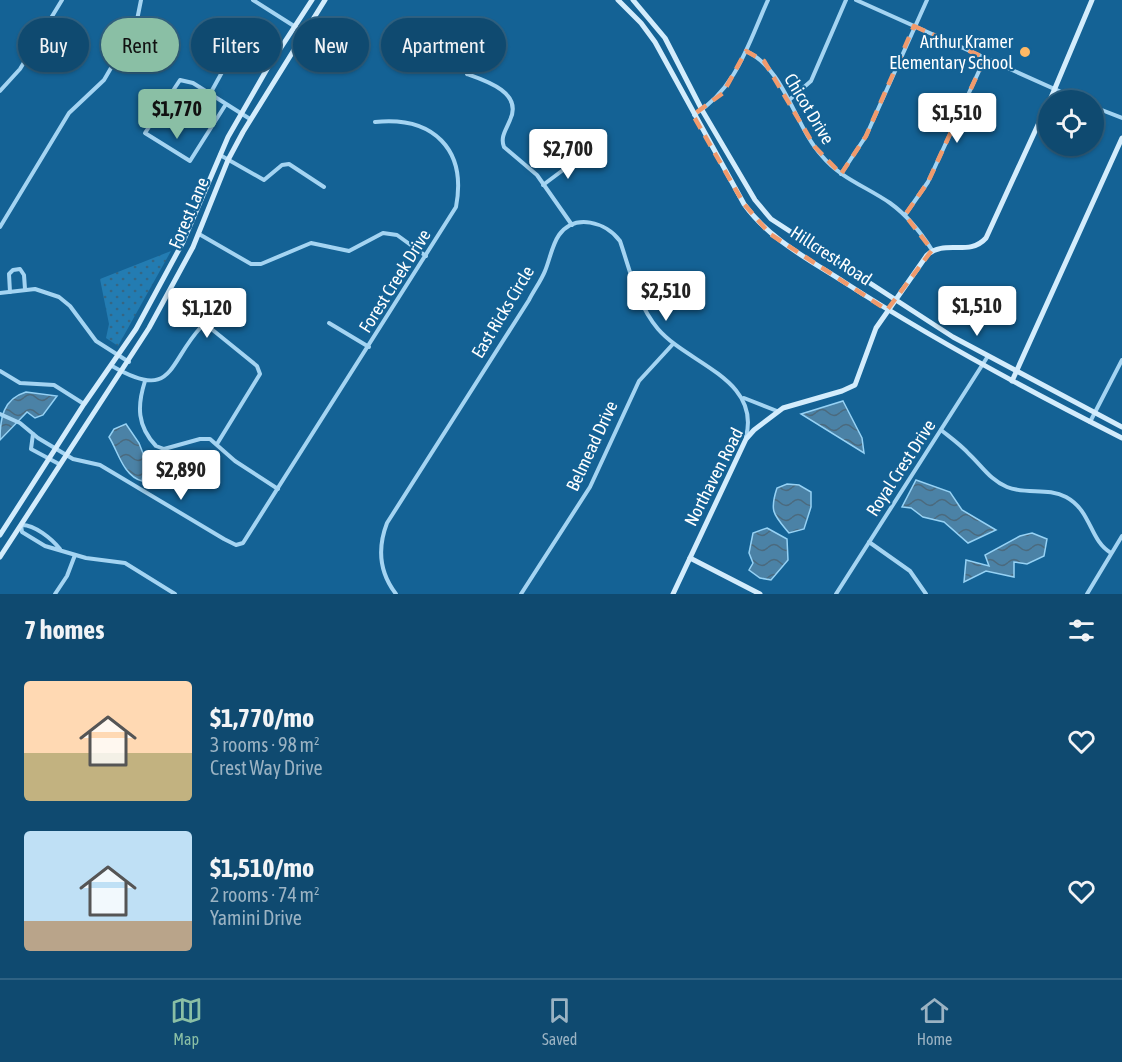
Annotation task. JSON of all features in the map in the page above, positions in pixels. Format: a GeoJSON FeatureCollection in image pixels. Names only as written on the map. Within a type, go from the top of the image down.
{"type":"FeatureCollection","features":[{"type":"Feature","properties":{"kind":"main road","name":"Forest Lane"},"geometry":{"type":"LineString","coordinates":[[301,18],[312,0]]}},
{"type":"Feature","properties":{"kind":"main road","name":"Forest Lane"},"geometry":{"type":"LineString","coordinates":[[315,18],[326,0]]}},
{"type":"Feature","properties":{"kind":"main road","name":"Hillcrest Road"},"geometry":{"type":"LineString","coordinates":[[618,0],[641,23],[655,42],[693,115],[744,204],[756,220],[780,240],[887,310],[1012,381],[1122,438]]}},
{"type":"Feature","properties":{"kind":"main road","name":"Hillcrest Road"},"geometry":{"type":"LineString","coordinates":[[633,0],[665,38],[702,110],[765,213],[787,231],[894,300],[988,356],[1122,427]]}},
{"type":"Feature","properties":{"kind":"main road"},"geometry":{"type":"LineString","coordinates":[[1054,90],[1092,0]]}},
{"type":"Feature","properties":{"kind":"main road","name":"Forest Lane"},"geometry":{"type":"LineString","coordinates":[[0,535],[84,404],[120,355],[183,242],[219,155],[241,113],[293,30]]}},
{"type":"Feature","properties":{"kind":"main road","name":"Forest Lane"},"geometry":{"type":"LineString","coordinates":[[0,557],[65,454],[129,362],[193,247],[228,160],[250,119],[293,52]]}},
{"type":"Feature","properties":{"kind":"main road"},"geometry":{"type":"LineString","coordinates":[[932,250],[944,247],[972,248],[986,238],[1038,126]]}},
{"type":"Feature","properties":{"kind":"main road"},"geometry":{"type":"LineString","coordinates":[[1012,381],[1122,138]]}},
{"type":"Feature","properties":{"kind":"main road"},"geometry":{"type":"LineString","coordinates":[[183,242],[193,247]]}},
{"type":"Feature","properties":{"kind":"main road","name":"Northaven Road"},"geometry":{"type":"LineString","coordinates":[[673,594],[746,439],[777,411],[855,385],[873,335],[887,310],[932,250]]}},
{"type":"Feature","properties":{"kind":"main road"},"geometry":{"type":"LineString","coordinates":[[11,518],[21,525]]}},
{"type":"Feature","properties":{"kind":"main road"},"geometry":{"type":"LineString","coordinates":[[690,558],[760,594]]}},
{"type":"Feature","properties":{"kind":"street"},"geometry":{"type":"LineString","coordinates":[[0,91],[23,64],[62,0]]}},
{"type":"Feature","properties":{"kind":"street"},"geometry":{"type":"LineString","coordinates":[[0,227],[69,113],[104,80],[136,25],[141,0]]}},
{"type":"Feature","properties":{"kind":"street"},"geometry":{"type":"LineString","coordinates":[[253,0],[293,26]]}},
{"type":"Feature","properties":{"kind":"street"},"geometry":{"type":"LineString","coordinates":[[693,115],[723,93],[746,51],[768,0]]}},
{"type":"Feature","properties":{"kind":"street"},"geometry":{"type":"LineString","coordinates":[[788,101],[811,81],[846,0]]}},
{"type":"Feature","properties":{"kind":"street"},"geometry":{"type":"LineString","coordinates":[[856,0],[1054,90]]}},
{"type":"Feature","properties":{"kind":"street"},"geometry":{"type":"LineString","coordinates":[[841,174],[866,136],[927,0]]}},
{"type":"Feature","properties":{"kind":"street","name":"Chicot Drive"},"geometry":{"type":"LineString","coordinates":[[746,51],[764,61],[820,155],[841,174],[905,215],[918,228],[932,250]]}},
{"type":"Feature","properties":{"kind":"street"},"geometry":{"type":"LineString","coordinates":[[905,215],[928,182],[985,57]]}},
{"type":"Feature","properties":{"kind":"street"},"geometry":{"type":"LineString","coordinates":[[210,94],[222,72]]}},
{"type":"Feature","properties":{"kind":"street"},"geometry":{"type":"LineString","coordinates":[[467,75],[490,82],[510,98],[514,110],[503,137],[504,147],[531,170],[572,225],[597,224],[615,234],[620,241],[639,298],[648,314],[673,344],[720,374],[743,398],[777,411]]}},
{"type":"Feature","properties":{"kind":"street"},"geometry":{"type":"LineString","coordinates":[[226,104],[190,161],[145,133],[180,80],[190,82],[241,113],[250,119]]}},
{"type":"Feature","properties":{"kind":"street"},"geometry":{"type":"LineString","coordinates":[[1104,111],[1122,118]]}},
{"type":"Feature","properties":{"kind":"street","name":"Forest Creek Drive"},"geometry":{"type":"LineString","coordinates":[[65,454],[77,461],[100,465],[236,545],[245,541],[456,207],[461,185],[455,158],[439,139],[419,125],[406,121],[375,122]]}},
{"type":"Feature","properties":{"kind":"street"},"geometry":{"type":"LineString","coordinates":[[219,155],[264,180],[282,165],[295,165],[324,187]]}},
{"type":"Feature","properties":{"kind":"street"},"geometry":{"type":"LineString","coordinates":[[543,185],[579,158]]}},
{"type":"Feature","properties":{"kind":"street","name":"East Ricks Circle"},"geometry":{"type":"LineString","coordinates":[[396,594],[382,567],[382,537],[394,511],[539,282],[557,237],[572,225]]}},
{"type":"Feature","properties":{"kind":"street"},"geometry":{"type":"LineString","coordinates":[[199,234],[251,264],[261,264],[311,243],[349,250],[372,237],[390,233],[426,256]]}},
{"type":"Feature","properties":{"kind":"street"},"geometry":{"type":"LineString","coordinates":[[9,292],[9,274],[13,270],[20,269],[24,274],[25,289]]}},
{"type":"Feature","properties":{"kind":"street"},"geometry":{"type":"LineString","coordinates":[[0,293],[25,289],[47,291],[59,297],[70,306],[96,341],[129,362]]}},
{"type":"Feature","properties":{"kind":"street"},"geometry":{"type":"LineString","coordinates":[[328,323],[369,347]]}},
{"type":"Feature","properties":{"kind":"street"},"geometry":{"type":"LineString","coordinates":[[112,366],[145,381],[154,381],[167,375],[197,331],[204,326],[257,366],[259,377],[217,444]]}},
{"type":"Feature","properties":{"kind":"street","name":"Belmead Drive"},"geometry":{"type":"LineString","coordinates":[[522,594],[590,487],[639,381],[673,344]]}},
{"type":"Feature","properties":{"kind":"street","name":"Royal Crest Drive"},"geometry":{"type":"LineString","coordinates":[[837,594],[988,356]]}},
{"type":"Feature","properties":{"kind":"street"},"geometry":{"type":"LineString","coordinates":[[1090,422],[1122,360]]}},
{"type":"Feature","properties":{"kind":"street"},"geometry":{"type":"LineString","coordinates":[[0,371],[20,383],[54,385],[84,404]]}},
{"type":"Feature","properties":{"kind":"street"},"geometry":{"type":"LineString","coordinates":[[145,381],[138,402],[139,414],[156,446],[167,449],[205,438],[217,444],[236,461],[278,489]]}},
{"type":"Feature","properties":{"kind":"street"},"geometry":{"type":"LineString","coordinates":[[743,398],[749,420],[746,439]]}},
{"type":"Feature","properties":{"kind":"street"},"geometry":{"type":"LineString","coordinates":[[0,414],[20,423],[65,454]]}},
{"type":"Feature","properties":{"kind":"street"},"geometry":{"type":"LineString","coordinates":[[940,430],[960,444],[988,475],[1002,485],[1018,490],[1050,492],[1066,497],[1084,512],[1098,542],[1111,553]]}},
{"type":"Feature","properties":{"kind":"street"},"geometry":{"type":"LineString","coordinates":[[33,434],[31,449],[59,464]]}},
{"type":"Feature","properties":{"kind":"street"},"geometry":{"type":"LineString","coordinates":[[60,549],[55,542],[27,524],[21,525],[22,532],[45,546],[75,555],[119,561],[175,594]]}},
{"type":"Feature","properties":{"kind":"street"},"geometry":{"type":"LineString","coordinates":[[1087,594],[1122,536]]}},
{"type":"Feature","properties":{"kind":"street"},"geometry":{"type":"LineString","coordinates":[[869,543],[910,571],[926,594]]}},
{"type":"Feature","properties":{"kind":"street"},"geometry":{"type":"LineString","coordinates":[[55,594],[69,572],[75,555]]}},
{"type":"Feature","properties":{"kind":"highlighted area"},"geometry":{"type":"Polygon","coordinates":[[[914,26],[985,58],[928,182],[905,215],[932,250],[887,310],[770,234],[744,204],[693,115],[723,93],[746,51],[764,61],[815,147],[841,174],[866,136],[914,26]]]}},
{"type":"Feature","properties":{"kind":"shaded area"},"geometry":{"type":"Polygon","coordinates":[[[171,251],[118,346],[106,338],[109,324],[100,279],[171,251]]]}},
{"type":"Feature","properties":{"kind":"water"},"geometry":{"type":"Polygon","coordinates":[[[26,392],[57,396],[43,415],[35,418],[27,412],[0,440],[4,410],[12,399],[26,392]]]}},
{"type":"Feature","properties":{"kind":"water"},"geometry":{"type":"Polygon","coordinates":[[[843,401],[862,438],[864,453],[801,414],[843,401]]]}},
{"type":"Feature","properties":{"kind":"water"},"geometry":{"type":"Polygon","coordinates":[[[126,424],[139,443],[146,461],[142,481],[126,469],[109,437],[114,429],[126,424]]]}},
{"type":"Feature","properties":{"kind":"water"},"geometry":{"type":"Polygon","coordinates":[[[916,480],[950,492],[962,510],[996,530],[968,543],[944,522],[923,517],[911,508],[902,507],[916,480]]]}},
{"type":"Feature","properties":{"kind":"water"},"geometry":{"type":"Polygon","coordinates":[[[787,484],[799,485],[811,492],[811,507],[804,529],[789,533],[774,513],[773,508],[777,488],[787,484]]]}},
{"type":"Feature","properties":{"kind":"water"},"geometry":{"type":"Polygon","coordinates":[[[767,528],[787,539],[788,560],[771,580],[760,578],[749,570],[753,563],[749,553],[753,533],[767,528]]]}},
{"type":"Feature","properties":{"kind":"water"},"geometry":{"type":"Polygon","coordinates":[[[1032,533],[1047,539],[1044,556],[1027,564],[1014,562],[1014,577],[986,571],[964,582],[966,560],[989,566],[985,555],[1020,536],[1032,533]]]}},
{"type":"Feature","properties":{"kind":"place","name":"Arthur Kramer Elementary School"},"geometry":{"type":"Point","coordinates":[1025,52]}}]}
